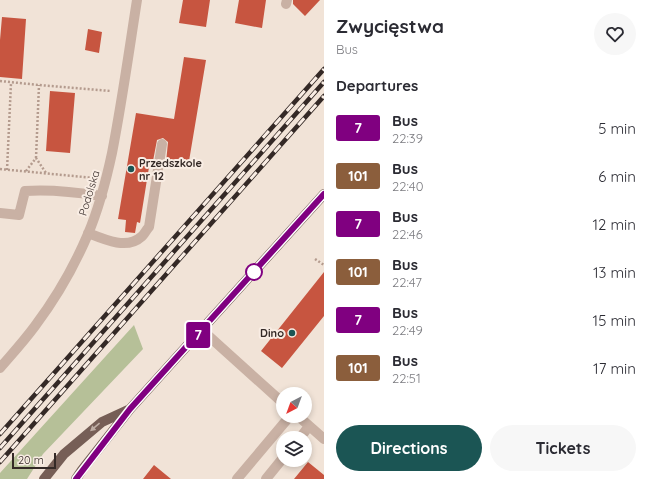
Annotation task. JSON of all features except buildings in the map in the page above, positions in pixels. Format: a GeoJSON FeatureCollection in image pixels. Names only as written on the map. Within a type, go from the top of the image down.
{"type":"FeatureCollection","features":[{"type":"Feature","properties":{"kind":"main road"},"geometry":{"type":"LineString","coordinates":[[76,479],[130,409],[324,194]]}},
{"type":"Feature","properties":{"kind":"main road"},"geometry":{"type":"LineString","coordinates":[[44,479],[64,454],[102,422],[130,409]]}},
{"type":"Feature","properties":{"kind":"street","name":"Podolska"},"geometry":{"type":"LineString","coordinates":[[0,368],[51,304],[76,260],[102,196],[108,173],[123,92],[137,0]]}},
{"type":"Feature","properties":{"kind":"street"},"geometry":{"type":"LineString","coordinates":[[88,233],[110,242],[120,244],[132,242],[141,238],[149,227],[162,144]]}},
{"type":"Feature","properties":{"kind":"street"},"geometry":{"type":"LineString","coordinates":[[0,213],[19,215],[24,191],[38,190],[77,192],[102,196]]}},
{"type":"Feature","properties":{"kind":"street"},"geometry":{"type":"LineString","coordinates":[[202,330],[276,396]]}},
{"type":"Feature","properties":{"kind":"street"},"geometry":{"type":"LineString","coordinates":[[237,479],[284,423]]}},
{"type":"Feature","properties":{"kind":"street"},"geometry":{"type":"LineString","coordinates":[[306,423],[324,439]]}},
{"type":"Feature","properties":{"kind":"street"},"geometry":{"type":"LineString","coordinates":[[305,431],[309,426]]}},
{"type":"Feature","properties":{"kind":"street"},"geometry":{"type":"LineString","coordinates":[[266,479],[276,467]]}},
{"type":"Feature","properties":{"kind":"path"},"geometry":{"type":"LineString","coordinates":[[0,81],[123,92]]}},
{"type":"Feature","properties":{"kind":"path"},"geometry":{"type":"LineString","coordinates":[[7,170],[11,83]]}},
{"type":"Feature","properties":{"kind":"path"},"geometry":{"type":"LineString","coordinates":[[26,171],[36,158],[39,85]]}},
{"type":"Feature","properties":{"kind":"path"},"geometry":{"type":"LineString","coordinates":[[36,158],[46,173]]}},
{"type":"Feature","properties":{"kind":"path"},"geometry":{"type":"LineString","coordinates":[[0,169],[94,178],[108,173]]}},
{"type":"Feature","properties":{"kind":"path"},"geometry":{"type":"LineString","coordinates":[[315,259],[324,265]]}},
{"type":"Feature","properties":{"kind":"green space"},"geometry":{"type":"Polygon","coordinates":[[[134,325],[143,349],[43,454],[27,479],[0,479],[0,473],[134,325]]]}},
{"type":"Feature","properties":{"kind":"railway"},"geometry":{"type":"LineString","coordinates":[[0,434],[324,69]]}},
{"type":"Feature","properties":{"kind":"railway"},"geometry":{"type":"LineString","coordinates":[[0,448],[324,82]]}},
{"type":"Feature","properties":{"kind":"railway"},"geometry":{"type":"LineString","coordinates":[[0,462],[324,96]]}},
{"type":"Feature","properties":{"kind":"bus line","name":"7"},"geometry":{"type":"LineString","coordinates":[[76,479],[130,409],[324,194]]}},
{"type":"Feature","properties":{"kind":"place","name":"Przedszkole nr 12"},"geometry":{"type":"Point","coordinates":[131,169]}},
{"type":"Feature","properties":{"kind":"place","name":"Dino"},"geometry":{"type":"Point","coordinates":[292,333]}}]}
